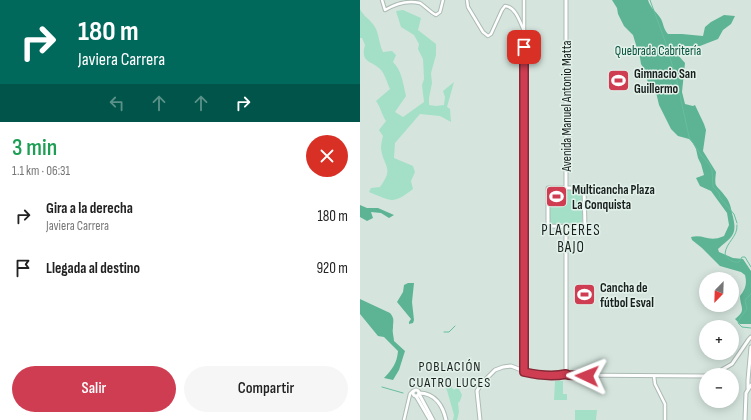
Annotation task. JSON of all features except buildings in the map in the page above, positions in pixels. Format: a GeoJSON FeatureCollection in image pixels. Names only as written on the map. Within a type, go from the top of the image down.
{"type":"FeatureCollection","features":[{"type":"Feature","properties":{"kind":"main road","name":"Avenida Manuel Antonio Matta"},"geometry":{"type":"LineString","coordinates":[[566,0],[566,188]]}},
{"type":"Feature","properties":{"kind":"main road"},"geometry":{"type":"LineString","coordinates":[[548,188],[566,188],[584,188],[585,227],[548,226],[548,188]]}},
{"type":"Feature","properties":{"kind":"main road"},"geometry":{"type":"LineString","coordinates":[[566,226],[567,375]]}},
{"type":"Feature","properties":{"kind":"main road"},"geometry":{"type":"LineString","coordinates":[[725,368],[732,364],[748,339],[751,337]]}},
{"type":"Feature","properties":{"kind":"main road"},"geometry":{"type":"LineString","coordinates":[[745,420],[746,393],[750,386],[751,347]]}},
{"type":"Feature","properties":{"kind":"main road"},"geometry":{"type":"LineString","coordinates":[[480,420],[477,391],[492,372],[503,367],[511,366],[524,372],[539,375],[699,376]]}},
{"type":"Feature","properties":{"kind":"main road"},"geometry":{"type":"LineString","coordinates":[[417,394],[422,390],[435,398],[440,405],[446,420]]}},
{"type":"Feature","properties":{"kind":"main road"},"geometry":{"type":"LineString","coordinates":[[413,392],[423,400],[433,420]]}},
{"type":"Feature","properties":{"kind":"main road"},"geometry":{"type":"LineString","coordinates":[[417,394],[430,420]]}},
{"type":"Feature","properties":{"kind":"main road"},"geometry":{"type":"LineString","coordinates":[[423,400],[424,396],[429,395]]}},
{"type":"Feature","properties":{"kind":"main road"},"geometry":{"type":"LineString","coordinates":[[745,411],[748,420]]}},
{"type":"Feature","properties":{"kind":"street"},"geometry":{"type":"LineString","coordinates":[[382,0],[385,10],[397,3],[410,2],[419,3],[435,14],[439,14],[443,0]]}},
{"type":"Feature","properties":{"kind":"street"},"geometry":{"type":"LineString","coordinates":[[467,0],[468,7],[484,34],[488,36],[491,34],[502,10],[507,6],[514,11],[524,32]]}},
{"type":"Feature","properties":{"kind":"street"},"geometry":{"type":"LineString","coordinates":[[524,0],[524,372]]}},
{"type":"Feature","properties":{"kind":"street"},"geometry":{"type":"LineString","coordinates":[[654,376],[655,384],[665,404],[664,420]]}},
{"type":"Feature","properties":{"kind":"street"},"geometry":{"type":"LineString","coordinates":[[404,420],[412,387]]}},
{"type":"Feature","properties":{"kind":"street"},"geometry":{"type":"LineString","coordinates":[[409,401],[417,394]]}},
{"type":"Feature","properties":{"kind":"green space","name":"Quebrada Cabritería"},"geometry":{"type":"Polygon","coordinates":[[[612,0],[648,0],[661,19],[668,34],[703,36],[705,27],[711,22],[724,15],[735,16],[731,24],[723,30],[718,39],[700,46],[683,46],[678,48],[677,54],[685,63],[682,92],[685,104],[695,105],[704,124],[706,130],[703,151],[716,172],[716,186],[729,202],[734,220],[733,234],[731,238],[718,249],[719,252],[733,258],[743,259],[751,271],[751,324],[740,324],[739,320],[735,319],[742,311],[740,296],[746,286],[745,275],[741,272],[720,266],[692,240],[691,237],[696,236],[714,239],[724,236],[729,225],[727,213],[711,191],[700,186],[696,178],[704,175],[696,149],[689,139],[678,136],[671,129],[659,105],[656,92],[648,83],[633,35],[624,26],[618,14],[617,8],[612,0]]]}},
{"type":"Feature","properties":{"kind":"green space"},"geometry":{"type":"Polygon","coordinates":[[[360,9],[375,27],[383,52],[392,51],[396,55],[393,62],[400,73],[406,96],[395,112],[403,117],[424,102],[422,85],[424,79],[423,59],[418,49],[419,44],[414,35],[401,27],[396,11],[403,10],[421,18],[418,30],[436,44],[436,55],[431,73],[432,83],[429,105],[444,105],[445,97],[443,91],[454,82],[447,107],[450,109],[451,122],[440,116],[420,114],[395,143],[394,158],[413,166],[415,172],[411,181],[413,189],[392,200],[369,192],[371,188],[380,187],[387,175],[387,167],[381,148],[383,136],[379,130],[386,121],[376,101],[390,89],[381,70],[365,58],[365,45],[362,38],[360,38],[360,9]]]}},
{"type":"Feature","properties":{"kind":"green space"},"geometry":{"type":"Polygon","coordinates":[[[579,189],[583,193],[582,223],[550,223],[549,193],[551,191],[579,189]]]}},
{"type":"Feature","properties":{"kind":"green space"},"geometry":{"type":"Polygon","coordinates":[[[360,205],[367,208],[378,208],[394,215],[389,218],[381,213],[371,212],[373,218],[367,221],[360,217],[360,205]]]}},
{"type":"Feature","properties":{"kind":"green space"},"geometry":{"type":"Polygon","coordinates":[[[414,283],[412,302],[414,320],[413,323],[409,324],[411,319],[397,302],[403,292],[404,285],[414,283]]]}},
{"type":"Feature","properties":{"kind":"green space"},"geometry":{"type":"Polygon","coordinates":[[[360,299],[390,313],[393,317],[394,341],[405,351],[399,370],[393,380],[384,378],[394,366],[398,351],[384,337],[378,336],[360,314],[360,299]]]}},
{"type":"Feature","properties":{"kind":"green space"},"geometry":{"type":"Polygon","coordinates":[[[555,381],[563,381],[563,394],[567,394],[567,400],[554,400],[555,381]]]}},
{"type":"Feature","properties":{"kind":"green space"},"geometry":{"type":"Polygon","coordinates":[[[452,383],[452,388],[454,390],[458,387],[462,395],[458,403],[459,412],[457,420],[453,420],[454,415],[446,387],[452,383]]]}},
{"type":"Feature","properties":{"kind":"green space"},"geometry":{"type":"Polygon","coordinates":[[[575,410],[597,410],[596,420],[575,420],[575,410]]]}},
{"type":"Feature","properties":{"kind":"waterway","name":"Quebrada Cabritería"},"geometry":{"type":"LineString","coordinates":[[650,0],[665,41],[677,81],[689,137],[710,165],[712,170],[713,187],[719,193],[720,198],[734,214],[737,223]]}},
{"type":"Feature","properties":{"kind":"waterway"},"geometry":{"type":"LineString","coordinates":[[737,225],[736,233],[727,246],[725,254],[729,259],[735,262],[739,262],[742,257],[745,257],[751,267]]}},
{"type":"Feature","properties":{"kind":"waterway"},"geometry":{"type":"LineString","coordinates":[[751,294],[745,300],[747,309],[738,323],[742,327],[751,328]]}},
{"type":"Feature","properties":{"kind":"waterway"},"geometry":{"type":"LineString","coordinates":[[444,332],[449,332],[455,326]]}},
{"type":"Feature","properties":{"kind":"waterway"},"geometry":{"type":"LineString","coordinates":[[382,387],[403,393]]}},
{"type":"Feature","properties":{"kind":"place","name":"Gimnacio San Guillermo"},"geometry":{"type":"Point","coordinates":[618,80]}},
{"type":"Feature","properties":{"kind":"place","name":"Multicancha Plaza La Conquista"},"geometry":{"type":"Point","coordinates":[556,196]}},
{"type":"Feature","properties":{"kind":"place","name":"Cancha de fútbol Esval"},"geometry":{"type":"Point","coordinates":[584,294]}},
{"type":"Feature","properties":{"kind":"district","name":"PLACERES BAJO"},"geometry":{"type":"Point","coordinates":[571,238]}},
{"type":"Feature","properties":{"kind":"district","name":"POBLACIÓN CUATRO LUCES"},"geometry":{"type":"Point","coordinates":[450,374]}},
{"type":"Feature","properties":{"kind":"route"},"geometry":{"type":"LineString","coordinates":[[524,47],[524,372],[545,375],[561,376],[566,374],[587,376]]}}]}
